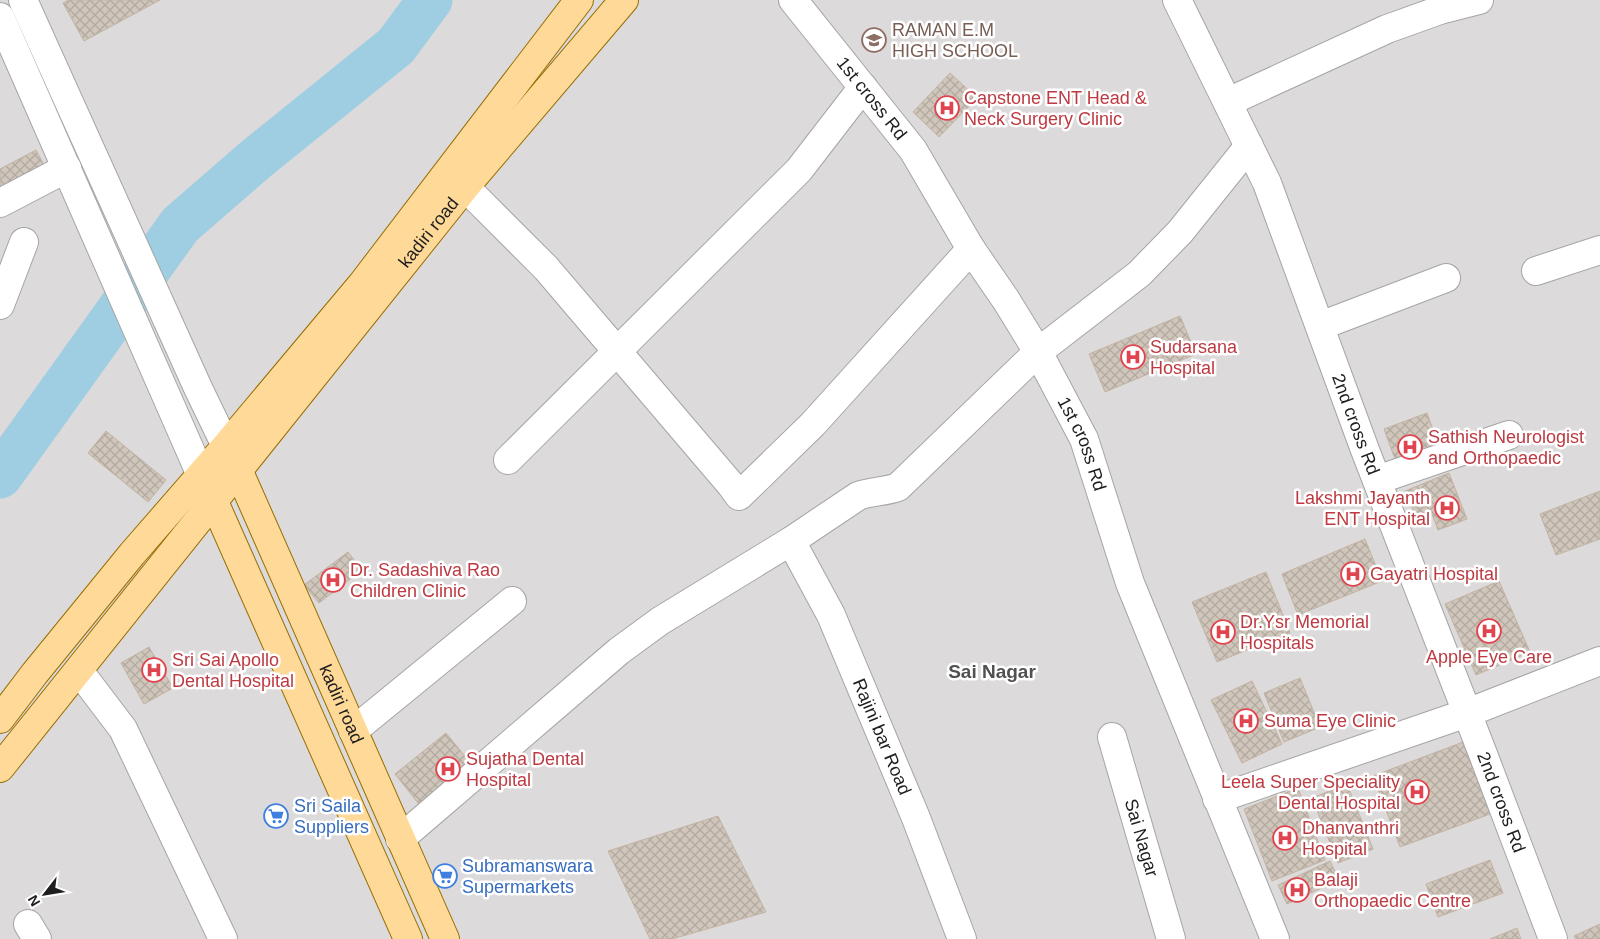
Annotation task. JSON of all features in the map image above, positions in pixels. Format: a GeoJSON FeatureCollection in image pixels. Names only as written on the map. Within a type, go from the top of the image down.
{"type":"FeatureCollection","features":[{"type":"Feature","properties":{"kind":"main road","name":"kadiri road"},"geometry":{"type":"LineString","coordinates":[[214,500],[232,457],[578,0]]}},
{"type":"Feature","properties":{"kind":"main road","name":"kadiri road"},"geometry":{"type":"LineString","coordinates":[[408,939],[201,474],[232,457],[624,0]]}},
{"type":"Feature","properties":{"kind":"main road","name":"kadiri road"},"geometry":{"type":"LineString","coordinates":[[232,457],[444,939]]}},
{"type":"Feature","properties":{"kind":"main road"},"geometry":{"type":"LineString","coordinates":[[0,719],[132,554],[201,474]]}},
{"type":"Feature","properties":{"kind":"main road"},"geometry":{"type":"LineString","coordinates":[[0,768],[214,500]]}},
{"type":"Feature","properties":{"kind":"street"},"geometry":{"type":"LineString","coordinates":[[23,0],[198,388],[232,457]]}},
{"type":"Feature","properties":{"kind":"street","name":"1st cross Rd"},"geometry":{"type":"LineString","coordinates":[[793,0],[913,150],[971,250],[1006,300],[1038,352],[1084,439],[1130,583],[1274,939]]}},
{"type":"Feature","properties":{"kind":"street","name":"2nd cross Rd"},"geometry":{"type":"LineString","coordinates":[[1177,0],[1267,183],[1377,480],[1553,939]]}},
{"type":"Feature","properties":{"kind":"street"},"geometry":{"type":"LineString","coordinates":[[1228,102],[1387,29],[1440,10],[1479,0]]}},
{"type":"Feature","properties":{"kind":"street"},"geometry":{"type":"LineString","coordinates":[[0,17],[201,474]]}},
{"type":"Feature","properties":{"kind":"street"},"geometry":{"type":"LineString","coordinates":[[508,460],[799,170],[862,87]]}},
{"type":"Feature","properties":{"kind":"street"},"geometry":{"type":"LineString","coordinates":[[400,839],[619,651],[696,598],[791,541],[858,496],[898,487],[1038,352],[1139,274],[1180,232],[1249,146]]}},
{"type":"Feature","properties":{"kind":"street"},"geometry":{"type":"LineString","coordinates":[[0,203],[67,168]]}},
{"type":"Feature","properties":{"kind":"street"},"geometry":{"type":"LineString","coordinates":[[465,187],[546,268],[731,484],[738,496],[814,424],[971,250]]}},
{"type":"Feature","properties":{"kind":"street"},"geometry":{"type":"LineString","coordinates":[[0,306],[24,242]]}},
{"type":"Feature","properties":{"kind":"street"},"geometry":{"type":"LineString","coordinates":[[1536,271],[1600,250]]}},
{"type":"Feature","properties":{"kind":"street"},"geometry":{"type":"LineString","coordinates":[[1320,326],[1446,278]]}},
{"type":"Feature","properties":{"kind":"street"},"geometry":{"type":"LineString","coordinates":[[1377,480],[1509,435]]}},
{"type":"Feature","properties":{"kind":"street","name":"Rajini bar Road"},"geometry":{"type":"LineString","coordinates":[[791,541],[831,615],[916,818],[962,939]]}},
{"type":"Feature","properties":{"kind":"street"},"geometry":{"type":"LineString","coordinates":[[353,732],[512,601]]}},
{"type":"Feature","properties":{"kind":"street"},"geometry":{"type":"LineString","coordinates":[[1217,799],[1467,713],[1600,661]]}},
{"type":"Feature","properties":{"kind":"street"},"geometry":{"type":"LineString","coordinates":[[78,671],[123,730],[224,939]]}},
{"type":"Feature","properties":{"kind":"street","name":"Sai Nagar"},"geometry":{"type":"LineString","coordinates":[[1112,738],[1171,939]]}},
{"type":"Feature","properties":{"kind":"shaded area"},"geometry":{"type":"Polygon","coordinates":[[[0,0],[1600,0],[1600,939],[0,939],[0,0]]]}},
{"type":"Feature","properties":{"kind":"building"},"geometry":{"type":"Polygon","coordinates":[[[68,0],[160,0],[84,41],[63,3],[68,0]]]}},
{"type":"Feature","properties":{"kind":"building"},"geometry":{"type":"Polygon","coordinates":[[[950,73],[977,98],[939,137],[913,112],[950,73]]]}},
{"type":"Feature","properties":{"kind":"building"},"geometry":{"type":"Polygon","coordinates":[[[36,150],[47,171],[0,196],[0,169],[36,150]]]}},
{"type":"Feature","properties":{"kind":"building"},"geometry":{"type":"Polygon","coordinates":[[[1180,316],[1196,354],[1105,392],[1089,354],[1180,316]]]}},
{"type":"Feature","properties":{"kind":"building"},"geometry":{"type":"Polygon","coordinates":[[[1427,413],[1439,446],[1396,462],[1384,429],[1427,413]]]}},
{"type":"Feature","properties":{"kind":"building"},"geometry":{"type":"Polygon","coordinates":[[[106,431],[166,480],[148,502],[88,453],[106,431]]]}},
{"type":"Feature","properties":{"kind":"building"},"geometry":{"type":"Polygon","coordinates":[[[1449,473],[1467,519],[1438,530],[1431,511],[1416,516],[1405,491],[1449,473]]]}},
{"type":"Feature","properties":{"kind":"building"},"geometry":{"type":"Polygon","coordinates":[[[1600,491],[1600,539],[1556,555],[1540,514],[1600,491]]]}},
{"type":"Feature","properties":{"kind":"building"},"geometry":{"type":"Polygon","coordinates":[[[1365,539],[1382,581],[1298,615],[1282,574],[1365,539]]]}},
{"type":"Feature","properties":{"kind":"building"},"geometry":{"type":"Polygon","coordinates":[[[348,552],[362,570],[319,603],[304,585],[348,552]]]}},
{"type":"Feature","properties":{"kind":"building"},"geometry":{"type":"Polygon","coordinates":[[[1266,572],[1290,633],[1217,662],[1192,602],[1266,572]]]}},
{"type":"Feature","properties":{"kind":"building"},"geometry":{"type":"Polygon","coordinates":[[[1499,581],[1530,652],[1476,675],[1445,604],[1499,581]]]}},
{"type":"Feature","properties":{"kind":"building"},"geometry":{"type":"Polygon","coordinates":[[[149,647],[173,688],[144,704],[121,663],[149,647]]]}},
{"type":"Feature","properties":{"kind":"building"},"geometry":{"type":"Polygon","coordinates":[[[1300,678],[1320,727],[1284,742],[1264,693],[1300,678]]]}},
{"type":"Feature","properties":{"kind":"building"},"geometry":{"type":"Polygon","coordinates":[[[1252,681],[1282,744],[1242,763],[1211,700],[1252,681]]]}},
{"type":"Feature","properties":{"kind":"building"},"geometry":{"type":"Polygon","coordinates":[[[446,733],[473,766],[422,808],[395,774],[446,733]]]}},
{"type":"Feature","properties":{"kind":"building"},"geometry":{"type":"Polygon","coordinates":[[[1463,742],[1490,814],[1400,847],[1373,776],[1463,742]]]}},
{"type":"Feature","properties":{"kind":"building"},"geometry":{"type":"Polygon","coordinates":[[[1347,784],[1373,849],[1338,863],[1312,798],[1347,784]]]}},
{"type":"Feature","properties":{"kind":"building"},"geometry":{"type":"Polygon","coordinates":[[[1298,788],[1325,860],[1272,881],[1244,809],[1298,788]]]}},
{"type":"Feature","properties":{"kind":"building"},"geometry":{"type":"Polygon","coordinates":[[[718,816],[766,912],[672,939],[650,939],[608,851],[718,816]]]}},
{"type":"Feature","properties":{"kind":"building"},"geometry":{"type":"Polygon","coordinates":[[[1490,860],[1503,893],[1438,917],[1426,884],[1490,860]]]}},
{"type":"Feature","properties":{"kind":"building"},"geometry":{"type":"Polygon","coordinates":[[[1330,861],[1339,880],[1287,904],[1278,885],[1330,861]]]}},
{"type":"Feature","properties":{"kind":"building"},"geometry":{"type":"Polygon","coordinates":[[[1600,924],[1600,939],[1576,939],[1574,936],[1600,924]]]}},
{"type":"Feature","properties":{"kind":"building"},"geometry":{"type":"Polygon","coordinates":[[[1517,928],[1521,939],[1490,939],[1517,928]]]}},
{"type":"Feature","properties":{"kind":"waterway"},"geometry":{"type":"LineString","coordinates":[[0,476],[180,225],[256,159],[396,46],[430,0]]}},
{"type":"Feature","properties":{"kind":"place","name":"RAMAN E.M HIGH SCHOOL"},"geometry":{"type":"Point","coordinates":[874,40]}},
{"type":"Feature","properties":{"kind":"place","name":"Capstone ENT Head & Neck Surgery Clinic"},"geometry":{"type":"Point","coordinates":[947,108]}},
{"type":"Feature","properties":{"kind":"place","name":"Sudarsana Hospital"},"geometry":{"type":"Point","coordinates":[1133,357]}},
{"type":"Feature","properties":{"kind":"place","name":"Sathish Neurologist and Orthopaedic"},"geometry":{"type":"Point","coordinates":[1410,447]}},
{"type":"Feature","properties":{"kind":"place","name":"Lakshmi Jayanth ENT Hospital"},"geometry":{"type":"Point","coordinates":[1447,508]}},
{"type":"Feature","properties":{"kind":"place","name":"Gayatri Hospital"},"geometry":{"type":"Point","coordinates":[1353,574]}},
{"type":"Feature","properties":{"kind":"place","name":"Dr. Sadashiva Rao Children Clinic"},"geometry":{"type":"Point","coordinates":[333,580]}},
{"type":"Feature","properties":{"kind":"place","name":"Apple Eye Care"},"geometry":{"type":"Point","coordinates":[1489,631]}},
{"type":"Feature","properties":{"kind":"place","name":"Dr.Ysr Memorial Hospitals"},"geometry":{"type":"Point","coordinates":[1223,632]}},
{"type":"Feature","properties":{"kind":"place","name":"Sri Sai Apollo Dental Hospital"},"geometry":{"type":"Point","coordinates":[154,670]}},
{"type":"Feature","properties":{"kind":"place","name":"Suma Eye Clinic"},"geometry":{"type":"Point","coordinates":[1246,721]}},
{"type":"Feature","properties":{"kind":"place","name":"Sujatha Dental Hospital"},"geometry":{"type":"Point","coordinates":[448,769]}},
{"type":"Feature","properties":{"kind":"place","name":"Leela Super Speciality Dental Hospital"},"geometry":{"type":"Point","coordinates":[1417,792]}},
{"type":"Feature","properties":{"kind":"place","name":"Sri Saila Suppliers"},"geometry":{"type":"Point","coordinates":[276,816]}},
{"type":"Feature","properties":{"kind":"place","name":"Dhanvanthri Hospital"},"geometry":{"type":"Point","coordinates":[1285,838]}},
{"type":"Feature","properties":{"kind":"place","name":"Subramanswara Supermarkets"},"geometry":{"type":"Point","coordinates":[445,876]}},
{"type":"Feature","properties":{"kind":"place","name":"Balaji Orthopaedic Centre"},"geometry":{"type":"Point","coordinates":[1297,890]}},
{"type":"Feature","properties":{"kind":"district","name":"Sai Nagar"},"geometry":{"type":"Point","coordinates":[992,671]}}]}
